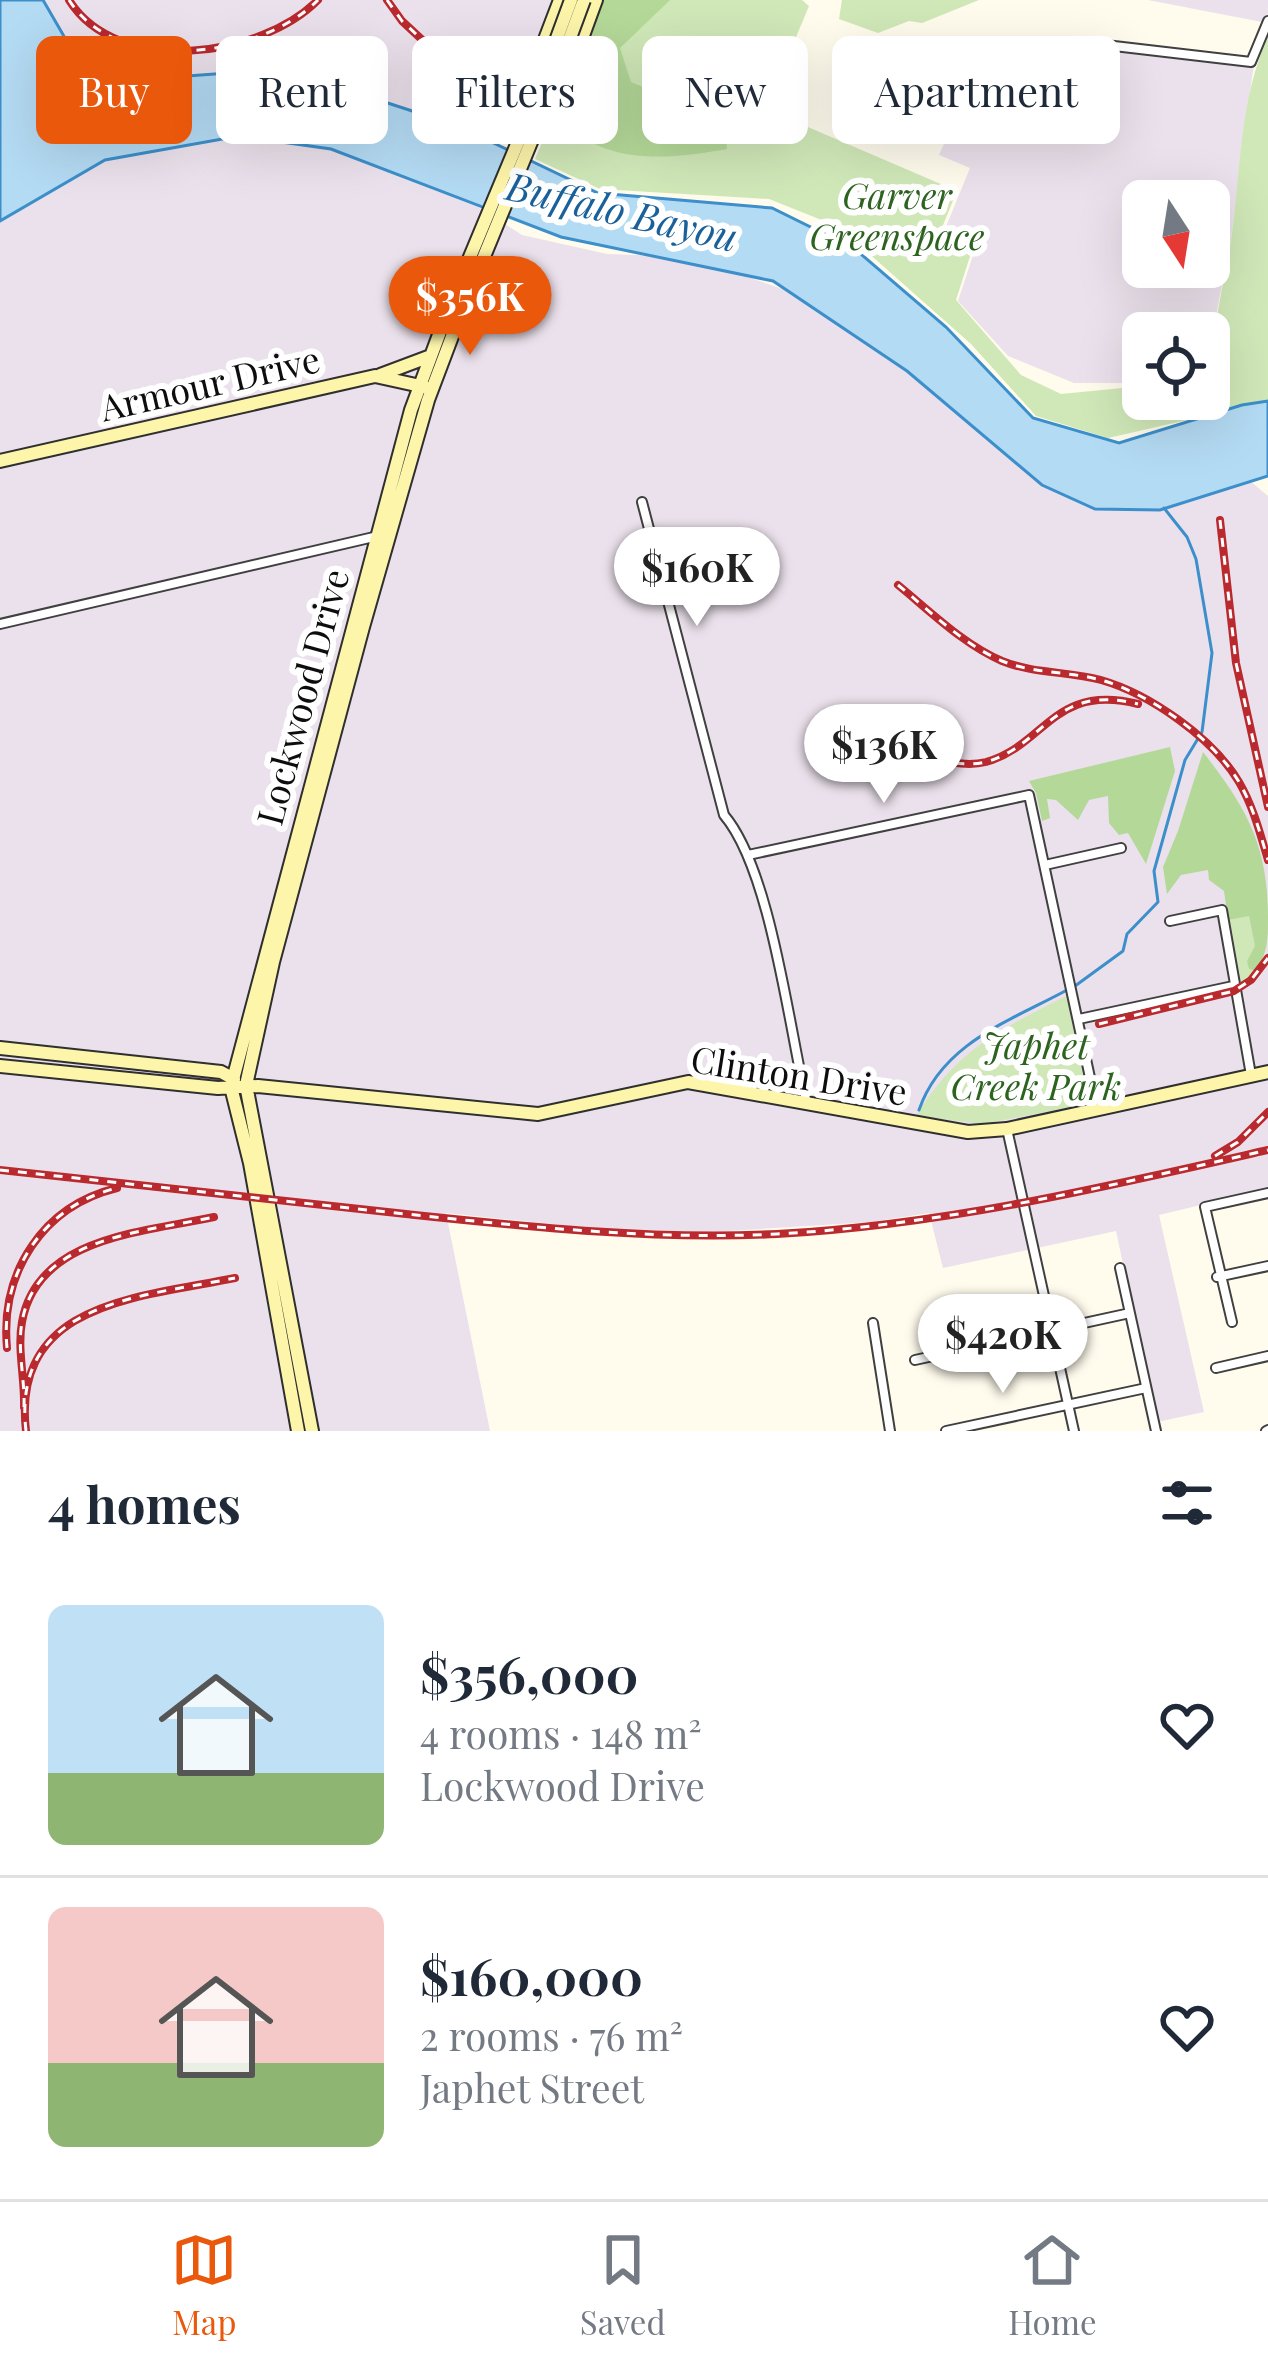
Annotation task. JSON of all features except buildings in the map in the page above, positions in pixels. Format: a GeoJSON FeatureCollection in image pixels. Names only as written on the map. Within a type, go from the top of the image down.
{"type":"FeatureCollection","features":[{"type":"Feature","properties":{"kind":"main road"},"geometry":{"type":"LineString","coordinates":[[560,0],[528,85],[532,95],[548,102],[562,93],[596,0]]}},
{"type":"Feature","properties":{"kind":"main road","name":"Lockwood Drive"},"geometry":{"type":"LineString","coordinates":[[298,1431],[236,1083],[426,387],[571,0]]}},
{"type":"Feature","properties":{"kind":"main road","name":"Lockwood Drive"},"geometry":{"type":"LineString","coordinates":[[426,387],[429,356],[456,308],[536,130],[584,0]]}},
{"type":"Feature","properties":{"kind":"main road"},"geometry":{"type":"LineString","coordinates":[[375,376],[429,356]]}},
{"type":"Feature","properties":{"kind":"main road","name":"Armour Drive"},"geometry":{"type":"LineString","coordinates":[[0,461],[375,376],[426,387]]}},
{"type":"Feature","properties":{"kind":"main road","name":"Clinton Drive"},"geometry":{"type":"LineString","coordinates":[[0,1048],[221,1072],[236,1083]]}},
{"type":"Feature","properties":{"kind":"main road","name":"Clinton Drive"},"geometry":{"type":"LineString","coordinates":[[0,1066],[236,1083],[538,1114],[688,1082],[968,1132],[1007,1129],[1268,1072]]}},
{"type":"Feature","properties":{"kind":"main road","name":"Lockwood Drive"},"geometry":{"type":"LineString","coordinates":[[236,1083],[312,1431]]}},
{"type":"Feature","properties":{"kind":"street"},"geometry":{"type":"LineString","coordinates":[[1120,47],[1251,62],[1268,21]]}},
{"type":"Feature","properties":{"kind":"street"},"geometry":{"type":"LineString","coordinates":[[642,502],[724,815],[759,885],[807,1105]]}},
{"type":"Feature","properties":{"kind":"street"},"geometry":{"type":"LineString","coordinates":[[0,624],[386,532]]}},
{"type":"Feature","properties":{"kind":"street"},"geometry":{"type":"LineString","coordinates":[[748,855],[1029,796],[1097,1110]]}},
{"type":"Feature","properties":{"kind":"street"},"geometry":{"type":"LineString","coordinates":[[1045,865],[1120,848]]}},
{"type":"Feature","properties":{"kind":"street"},"geometry":{"type":"LineString","coordinates":[[1170,921],[1222,910],[1251,1075]]}},
{"type":"Feature","properties":{"kind":"street"},"geometry":{"type":"LineString","coordinates":[[1078,1016],[1233,986]]}},
{"type":"Feature","properties":{"kind":"street"},"geometry":{"type":"LineString","coordinates":[[1007,1129],[1074,1431]]}},
{"type":"Feature","properties":{"kind":"street"},"geometry":{"type":"LineString","coordinates":[[1232,1322],[1205,1207],[1268,1193]]}},
{"type":"Feature","properties":{"kind":"street"},"geometry":{"type":"LineString","coordinates":[[1219,1277],[1268,1266]]}},
{"type":"Feature","properties":{"kind":"street"},"geometry":{"type":"LineString","coordinates":[[1120,1268],[1156,1431]]}},
{"type":"Feature","properties":{"kind":"street"},"geometry":{"type":"LineString","coordinates":[[915,1360],[1130,1313]]}},
{"type":"Feature","properties":{"kind":"street"},"geometry":{"type":"LineString","coordinates":[[873,1323],[890,1431]]}},
{"type":"Feature","properties":{"kind":"street"},"geometry":{"type":"LineString","coordinates":[[1216,1368],[1268,1356]]}},
{"type":"Feature","properties":{"kind":"street"},"geometry":{"type":"LineString","coordinates":[[946,1431],[1146,1388]]}},
{"type":"Feature","properties":{"kind":"shaded area"},"geometry":{"type":"Polygon","coordinates":[[[43,0],[556,0],[542,36],[412,36],[412,112],[388,105],[388,36],[216,36],[216,74],[192,76],[192,36],[64,36],[43,0]]]}},
{"type":"Feature","properties":{"kind":"shaded area"},"geometry":{"type":"Polygon","coordinates":[[[1148,0],[1268,0],[1268,37],[1253,70],[1230,244],[1230,180],[1122,180],[1122,288],[1221,288],[1217,312],[1122,312],[1122,383],[1074,383],[1008,356],[958,301],[976,246],[945,229],[970,168],[939,155],[944,144],[1120,144],[1120,42],[1246,58],[1262,22],[1148,0]]]}},
{"type":"Feature","properties":{"kind":"shaded area"},"geometry":{"type":"Polygon","coordinates":[[[216,140],[216,144],[298,144],[358,152],[465,198],[522,235],[607,254],[688,257],[789,291],[907,371],[1041,485],[1095,509],[1160,510],[1249,480],[1268,496],[1268,1189],[1159,1215],[1204,1412],[1157,1422],[1116,1231],[943,1268],[929,1213],[871,1222],[711,1232],[590,1228],[446,1213],[490,1431],[0,1431],[0,221],[105,160],[216,140]]]}},
{"type":"Feature","properties":{"kind":"green space"},"geometry":{"type":"Polygon","coordinates":[[[601,0],[670,0],[620,48],[631,82],[642,87],[642,144],[727,144],[727,149],[655,157],[596,144],[618,144],[618,36],[585,36],[601,0]]]}},
{"type":"Feature","properties":{"kind":"green space","name":"Garver Greenspace"},"geometry":{"type":"Polygon","coordinates":[[[602,0],[802,0],[809,6],[796,36],[642,36],[642,144],[808,144],[808,127],[832,137],[832,144],[848,144],[957,191],[941,230],[973,247],[956,300],[1021,375],[1061,394],[1122,388],[1122,420],[1187,420],[1108,438],[1036,416],[971,344],[839,227],[769,199],[600,189],[535,159],[541,144],[618,144],[618,36],[587,36],[602,0]]]}},
{"type":"Feature","properties":{"kind":"green space"},"geometry":{"type":"Polygon","coordinates":[[[842,0],[979,0],[922,23],[909,21],[878,33],[839,19],[842,0]]]}},
{"type":"Feature","properties":{"kind":"green space"},"geometry":{"type":"Polygon","coordinates":[[[1268,37],[1268,401],[1230,410],[1230,312],[1219,312],[1223,288],[1230,288],[1230,246],[1246,111],[1268,37]]]}},
{"type":"Feature","properties":{"kind":"green space"},"geometry":{"type":"Polygon","coordinates":[[[1170,747],[1175,771],[1146,864],[1128,833],[1119,835],[1109,823],[1108,796],[1089,800],[1078,820],[1056,800],[1047,799],[1050,818],[1042,821],[1029,781],[1170,747]]]}},
{"type":"Feature","properties":{"kind":"green space"},"geometry":{"type":"Polygon","coordinates":[[[1203,752],[1242,809],[1259,848],[1267,891],[1267,939],[1256,971],[1249,969],[1247,961],[1255,946],[1249,916],[1228,920],[1224,891],[1209,880],[1208,870],[1181,875],[1167,894],[1163,867],[1203,752]]]}},
{"type":"Feature","properties":{"kind":"green space"},"geometry":{"type":"Polygon","coordinates":[[[1249,915],[1255,946],[1249,969],[1256,971],[1241,984],[1228,920],[1249,915]]]}},
{"type":"Feature","properties":{"kind":"green space","name":"Japhet Creek Park"},"geometry":{"type":"Polygon","coordinates":[[[1068,995],[1092,1103],[983,1124],[916,1116],[948,1073],[982,1043],[1068,995]]]}},
{"type":"Feature","properties":{"kind":"water"},"geometry":{"type":"Polygon","coordinates":[[[0,0],[43,0],[64,36],[36,36],[36,144],[192,144],[192,76],[216,74],[216,140],[105,160],[0,221],[0,0]]]}},
{"type":"Feature","properties":{"kind":"water","name":"Buffalo Bayou"},"geometry":{"type":"Polygon","coordinates":[[[388,103],[412,111],[412,144],[496,144],[598,193],[772,208],[855,249],[946,327],[1033,418],[1119,443],[1193,420],[1230,420],[1230,409],[1268,401],[1268,476],[1160,510],[1095,509],[1042,485],[907,371],[773,281],[561,237],[331,149],[296,144],[388,144],[388,103]]]}},
{"type":"Feature","properties":{"kind":"waterway"},"geometry":{"type":"LineString","coordinates":[[1075,986],[1123,951],[1127,934],[1158,902],[1154,871],[1185,760],[1202,732],[1212,653],[1196,559],[1187,537],[1164,508]]}},
{"type":"Feature","properties":{"kind":"waterway"},"geometry":{"type":"LineString","coordinates":[[919,1110],[944,1067],[961,1051],[1067,990]]}},
{"type":"Feature","properties":{"kind":"railway"},"geometry":{"type":"LineString","coordinates":[[69,0],[91,25],[121,41],[191,51],[262,35],[293,20],[318,0]]}},
{"type":"Feature","properties":{"kind":"railway"},"geometry":{"type":"LineString","coordinates":[[387,0],[418,36]]}},
{"type":"Feature","properties":{"kind":"railway"},"geometry":{"type":"LineString","coordinates":[[1220,520],[1236,663],[1268,807]]}},
{"type":"Feature","properties":{"kind":"railway"},"geometry":{"type":"LineString","coordinates":[[898,585],[961,637],[1002,661],[1101,680],[1179,720],[1213,749],[1239,782],[1268,860]]}},
{"type":"Feature","properties":{"kind":"railway"},"geometry":{"type":"LineString","coordinates":[[902,755],[965,764],[986,762],[1006,754],[1068,709],[1110,700],[1138,704]]}},
{"type":"Feature","properties":{"kind":"railway"},"geometry":{"type":"LineString","coordinates":[[1099,1024],[1234,991],[1251,980],[1268,958]]}},
{"type":"Feature","properties":{"kind":"railway"},"geometry":{"type":"LineString","coordinates":[[1215,1156],[1238,1142],[1268,1112]]}},
{"type":"Feature","properties":{"kind":"railway"},"geometry":{"type":"LineString","coordinates":[[0,1170],[545,1228],[730,1235],[839,1229],[963,1213],[1268,1150]]}},
{"type":"Feature","properties":{"kind":"railway"},"geometry":{"type":"LineString","coordinates":[[7,1348],[11,1293],[32,1246],[68,1210],[117,1188]]}},
{"type":"Feature","properties":{"kind":"railway"},"geometry":{"type":"LineString","coordinates":[[24,1407],[22,1322],[32,1293],[49,1271],[98,1243],[214,1217]]}},
{"type":"Feature","properties":{"kind":"railway"},"geometry":{"type":"LineString","coordinates":[[26,1431],[27,1388],[39,1355],[61,1330],[124,1300],[235,1278]]}}]}
